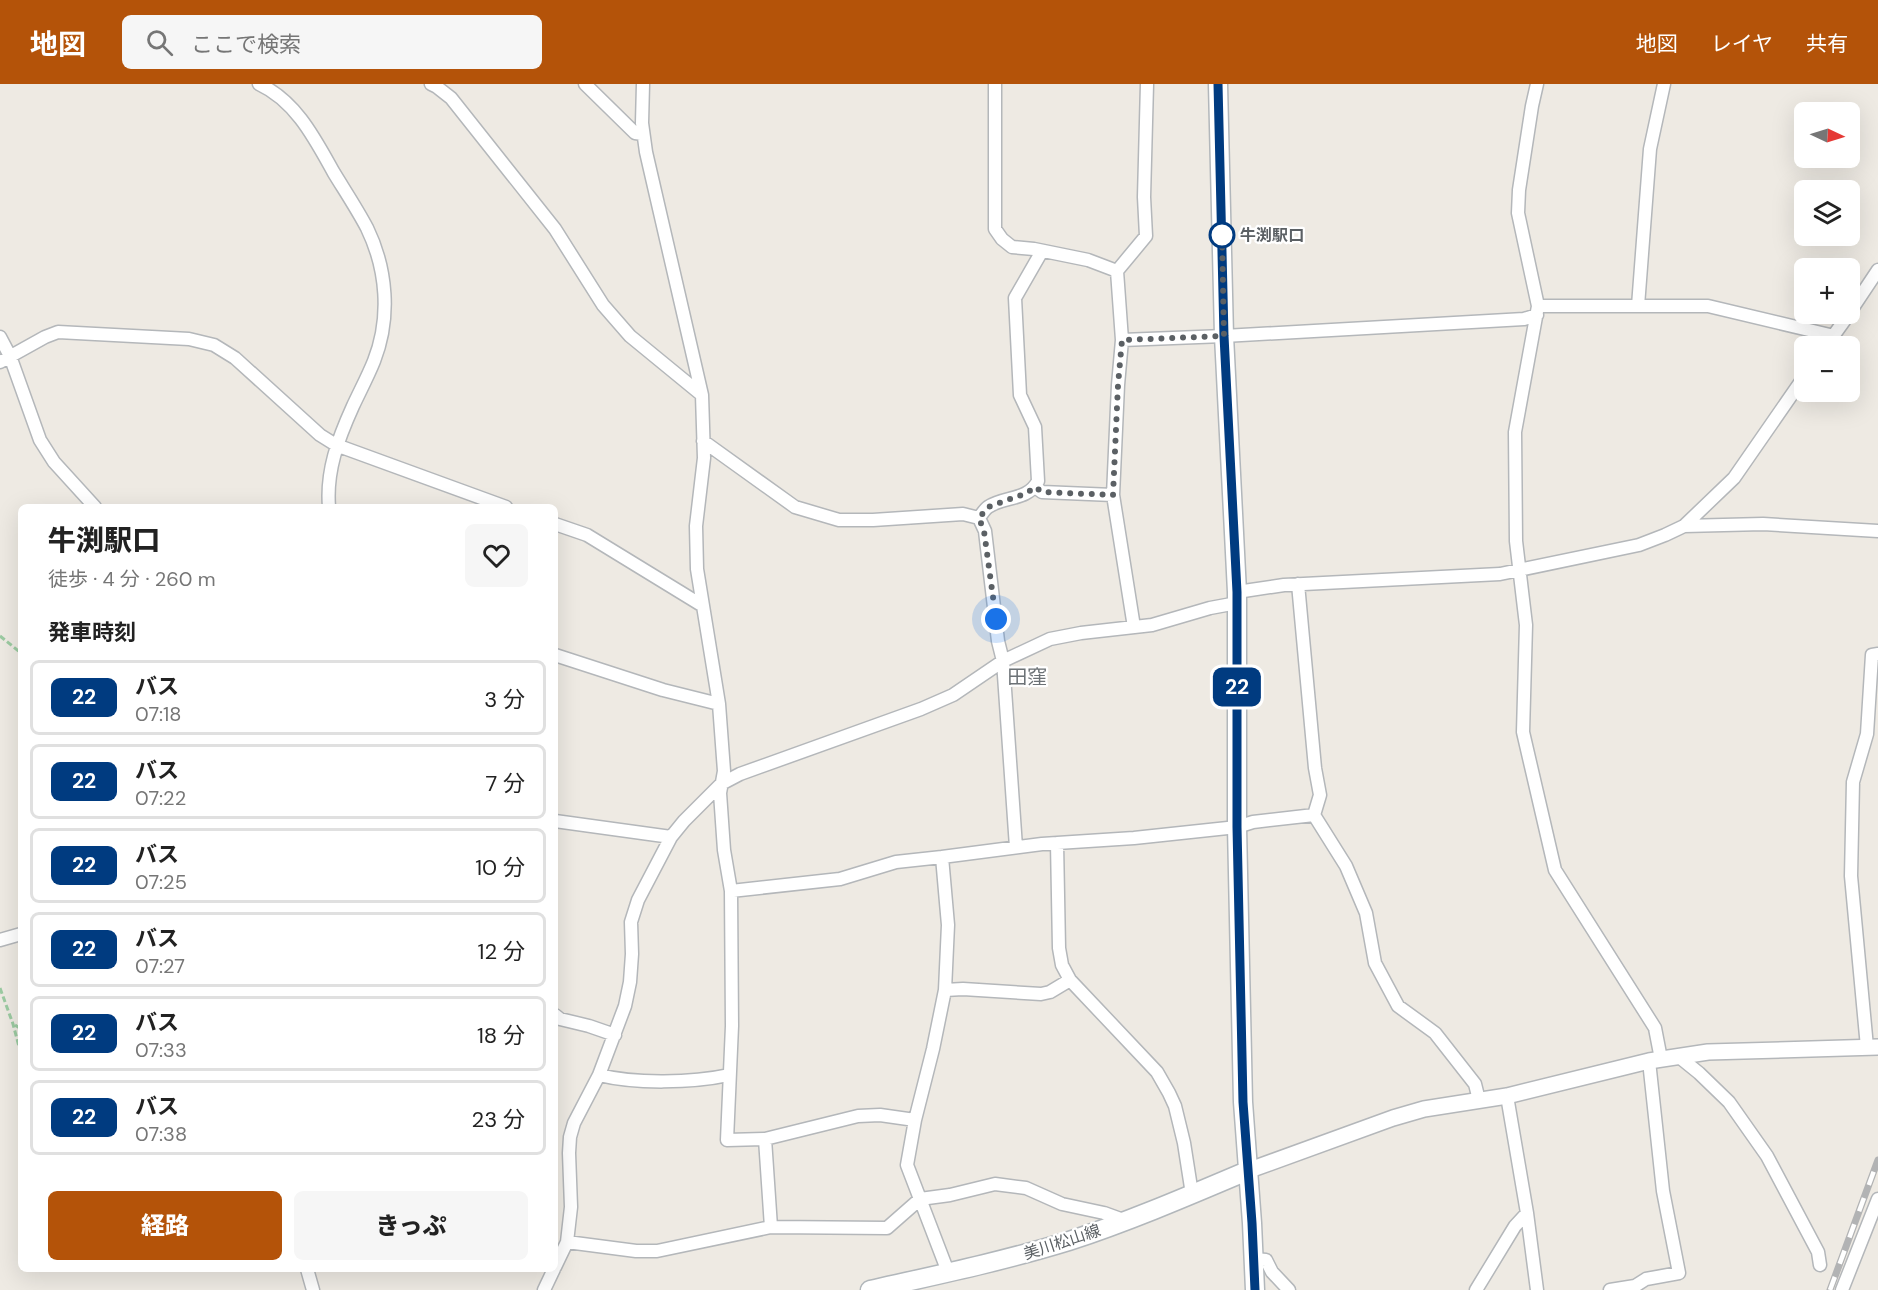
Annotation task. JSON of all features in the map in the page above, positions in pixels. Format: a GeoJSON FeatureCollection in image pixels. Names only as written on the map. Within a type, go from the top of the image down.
{"type":"FeatureCollection","features":[{"type":"Feature","properties":{"kind":"main road"},"geometry":{"type":"LineString","coordinates":[[1218,84],[1224,336],[1237,598],[1237,827],[1243,1102],[1255,1290]]}},
{"type":"Feature","properties":{"kind":"main road","name":"美川松山線"},"geometry":{"type":"LineString","coordinates":[[870,1290],[1006,1259],[1127,1221],[1247,1171]]}},
{"type":"Feature","properties":{"kind":"street"},"geometry":{"type":"LineString","coordinates":[[259,84],[287,103],[309,130],[367,228],[380,260],[385,292],[384,326],[375,359],[336,445],[329,473],[329,504]]}},
{"type":"Feature","properties":{"kind":"street"},"geometry":{"type":"LineString","coordinates":[[431,84],[451,98],[555,229],[603,305],[630,336],[702,394]]}},
{"type":"Feature","properties":{"kind":"street"},"geometry":{"type":"LineString","coordinates":[[585,84],[635,133],[644,134]]}},
{"type":"Feature","properties":{"kind":"street"},"geometry":{"type":"LineString","coordinates":[[643,84],[642,123],[646,152],[702,394],[704,458],[696,526],[698,569],[719,704],[724,771],[720,793],[724,850],[731,891],[732,1026],[727,1140],[765,1140],[858,1116],[880,1115],[915,1120]]}},
{"type":"Feature","properties":{"kind":"street"},"geometry":{"type":"LineString","coordinates":[[995,84],[995,229],[1012,247],[1088,260],[1117,271]]}},
{"type":"Feature","properties":{"kind":"street"},"geometry":{"type":"LineString","coordinates":[[1134,627],[1113,495],[1122,340],[1117,271],[1146,236],[1144,196],[1147,84]]}},
{"type":"Feature","properties":{"kind":"street"},"geometry":{"type":"LineString","coordinates":[[1537,84],[1520,179],[1518,213],[1537,311],[1515,432],[1516,541],[1527,625],[1523,732],[1555,870],[1655,1028],[1663,1191],[1679,1273],[1646,1279],[1635,1286],[1610,1290]]}},
{"type":"Feature","properties":{"kind":"street"},"geometry":{"type":"LineString","coordinates":[[1638,306],[1650,149],[1664,84]]}},
{"type":"Feature","properties":{"kind":"street"},"geometry":{"type":"LineString","coordinates":[[979,518],[988,507],[1027,493],[1035,487],[1038,481],[1035,427],[1020,395],[1015,298],[1042,251]]}},
{"type":"Feature","properties":{"kind":"street"},"geometry":{"type":"LineString","coordinates":[[1860,297],[1878,270]]}},
{"type":"Feature","properties":{"kind":"street"},"geometry":{"type":"LineString","coordinates":[[1122,340],[1524,319],[1537,311],[1638,306],[1708,306],[1813,336]]}},
{"type":"Feature","properties":{"kind":"street"},"geometry":{"type":"LineString","coordinates":[[5,359],[58,332],[189,339],[214,345],[235,358],[320,435],[336,445],[499,504]]}},
{"type":"Feature","properties":{"kind":"street"},"geometry":{"type":"LineString","coordinates":[[0,337],[5,359],[40,440],[54,462],[92,504]]}},
{"type":"Feature","properties":{"kind":"street"},"geometry":{"type":"LineString","coordinates":[[558,1260],[567,1242],[571,1207],[568,1153],[570,1137],[574,1123],[615,1035],[625,1006],[632,954],[631,922],[638,900],[671,837],[701,802],[722,784],[740,774],[921,709],[953,695],[1003,661],[1050,639],[1152,625],[1237,598],[1298,584],[1500,574],[1639,545],[1684,526],[1734,478],[1794,391]]}},
{"type":"Feature","properties":{"kind":"street"},"geometry":{"type":"LineString","coordinates":[[703,441],[795,507],[839,520],[963,514],[979,518]]}},
{"type":"Feature","properties":{"kind":"street"},"geometry":{"type":"LineString","coordinates":[[1035,487],[1042,492],[1113,495]]}},
{"type":"Feature","properties":{"kind":"street"},"geometry":{"type":"LineString","coordinates":[[979,518],[984,531],[998,641],[1003,661],[1016,847]]}},
{"type":"Feature","properties":{"kind":"street"},"geometry":{"type":"LineString","coordinates":[[558,525],[587,535],[703,606]]}},
{"type":"Feature","properties":{"kind":"street"},"geometry":{"type":"LineString","coordinates":[[1684,526],[1764,525],[1878,531]]}},
{"type":"Feature","properties":{"kind":"street"},"geometry":{"type":"LineString","coordinates":[[1298,584],[1315,768],[1320,795],[1314,815],[1346,866],[1366,913],[1375,963],[1398,1006],[1436,1033],[1475,1084],[1479,1100]]}},
{"type":"Feature","properties":{"kind":"street"},"geometry":{"type":"LineString","coordinates":[[1247,1171],[1424,1109],[1507,1096],[1655,1060],[1708,1052],[1873,1047],[1851,876],[1852,782],[1867,734],[1872,655],[1878,654]]}},
{"type":"Feature","properties":{"kind":"street"},"geometry":{"type":"LineString","coordinates":[[558,656],[663,690],[719,704]]}},
{"type":"Feature","properties":{"kind":"street"},"geometry":{"type":"LineString","coordinates":[[731,891],[840,879],[896,862],[1016,847],[1237,827],[1253,822],[1314,815]]}},
{"type":"Feature","properties":{"kind":"street"},"geometry":{"type":"LineString","coordinates":[[558,821],[671,837]]}},
{"type":"Feature","properties":{"kind":"street"},"geometry":{"type":"LineString","coordinates":[[1058,843],[1059,948],[1062,964],[1070,980],[1157,1072],[1169,1093],[1175,1106],[1184,1143],[1192,1194]]}},
{"type":"Feature","properties":{"kind":"street"},"geometry":{"type":"LineString","coordinates":[[942,857],[948,925],[945,990],[915,1120],[907,1166],[948,1272]]}},
{"type":"Feature","properties":{"kind":"street"},"geometry":{"type":"LineString","coordinates":[[0,940],[18,935]]}},
{"type":"Feature","properties":{"kind":"street"},"geometry":{"type":"LineString","coordinates":[[945,990],[1041,994],[1050,992],[1070,980]]}},
{"type":"Feature","properties":{"kind":"street"},"geometry":{"type":"LineString","coordinates":[[558,1017],[615,1035]]}},
{"type":"Feature","properties":{"kind":"street"},"geometry":{"type":"LineString","coordinates":[[1678,1056],[1729,1102],[1767,1156],[1818,1252],[1820,1266]]}},
{"type":"Feature","properties":{"kind":"street"},"geometry":{"type":"LineString","coordinates":[[598,1075],[615,1079],[703,1081],[729,1075]]}},
{"type":"Feature","properties":{"kind":"street"},"geometry":{"type":"LineString","coordinates":[[1507,1096],[1527,1213],[1537,1290]]}},
{"type":"Feature","properties":{"kind":"street"},"geometry":{"type":"LineString","coordinates":[[765,1140],[771,1227]]}},
{"type":"Feature","properties":{"kind":"street"},"geometry":{"type":"LineString","coordinates":[[567,1242],[636,1251],[657,1251],[771,1227],[886,1228],[920,1200],[995,1184],[1026,1188],[1062,1204],[1104,1213],[1127,1221]]}},
{"type":"Feature","properties":{"kind":"street"},"geometry":{"type":"LineString","coordinates":[[1842,1290],[1878,1199]]}},
{"type":"Feature","properties":{"kind":"street"},"geometry":{"type":"LineString","coordinates":[[1476,1290],[1515,1226],[1527,1213]]}},
{"type":"Feature","properties":{"kind":"street"},"geometry":{"type":"LineString","coordinates":[[1254,1258],[1266,1260],[1272,1272],[1289,1290]]}},
{"type":"Feature","properties":{"kind":"street"},"geometry":{"type":"LineString","coordinates":[[308,1272],[313,1290]]}},
{"type":"Feature","properties":{"kind":"street"},"geometry":{"type":"LineString","coordinates":[[544,1290],[552,1272]]}},
{"type":"Feature","properties":{"kind":"path"},"geometry":{"type":"LineString","coordinates":[[0,636],[18,651]]}},
{"type":"Feature","properties":{"kind":"path"},"geometry":{"type":"LineString","coordinates":[[0,988],[18,1041]]}},
{"type":"Feature","properties":{"kind":"path"},"geometry":{"type":"LineString","coordinates":[[14,1024],[18,1027]]}},
{"type":"Feature","properties":{"kind":"railway"},"geometry":{"type":"LineString","coordinates":[[1830,1290],[1878,1160]]}},
{"type":"Feature","properties":{"kind":"bus line","name":"22"},"geometry":{"type":"LineString","coordinates":[[1218,84],[1224,336],[1237,592],[1237,827],[1243,1102],[1255,1290]]}},
{"type":"Feature","properties":{"kind":"place","name":"牛渕駅口"},"geometry":{"type":"Point","coordinates":[1222,235]}},
{"type":"Feature","properties":{"kind":"district","name":"田窪"},"geometry":{"type":"Point","coordinates":[1027,677]}},
{"type":"Feature","properties":{"kind":"route"},"geometry":{"type":"LineString","coordinates":[[996,619],[984,531],[979,518],[988,507],[1027,493],[1035,487],[1042,492],[1113,495],[1122,340],[1224,336],[1222,235]]}}]}
